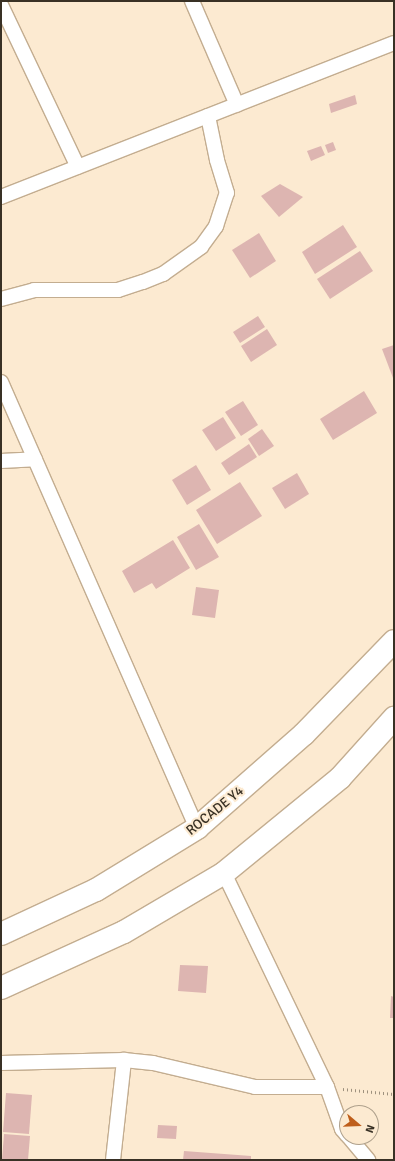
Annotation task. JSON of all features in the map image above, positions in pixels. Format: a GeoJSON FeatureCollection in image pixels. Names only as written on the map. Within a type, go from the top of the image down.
{"type":"FeatureCollection","features":[{"type":"Feature","properties":{"kind":"highway","name":"ROCADE Y4"},"geometry":{"type":"LineString","coordinates":[[1,934],[96,890],[197,828],[304,734],[394,641]]}},
{"type":"Feature","properties":{"kind":"highway"},"geometry":{"type":"LineString","coordinates":[[1,988],[124,932],[224,874],[340,778],[394,718]]}},
{"type":"Feature","properties":{"kind":"street"},"geometry":{"type":"LineString","coordinates":[[192,1],[237,104]]}},
{"type":"Feature","properties":{"kind":"street"},"geometry":{"type":"LineString","coordinates":[[1,5],[78,167]]}},
{"type":"Feature","properties":{"kind":"street"},"geometry":{"type":"LineString","coordinates":[[1,197],[394,43]]}},
{"type":"Feature","properties":{"kind":"street"},"geometry":{"type":"LineString","coordinates":[[1,300],[34,290],[118,290],[164,274],[201,247],[216,226],[227,193],[208,116]]}},
{"type":"Feature","properties":{"kind":"street"},"geometry":{"type":"LineString","coordinates":[[1,382],[197,828]]}},
{"type":"Feature","properties":{"kind":"street"},"geometry":{"type":"LineString","coordinates":[[1,461],[35,459]]}},
{"type":"Feature","properties":{"kind":"street"},"geometry":{"type":"LineString","coordinates":[[224,874],[327,1087],[339,1121]]}},
{"type":"Feature","properties":{"kind":"street"},"geometry":{"type":"LineString","coordinates":[[1,1063],[124,1060],[160,1065],[255,1087],[327,1087]]}},
{"type":"Feature","properties":{"kind":"street"},"geometry":{"type":"LineString","coordinates":[[113,1160],[124,1060]]}},
{"type":"Feature","properties":{"kind":"street"},"geometry":{"type":"LineString","coordinates":[[356,1145],[368,1160]]}},
{"type":"Feature","properties":{"kind":"path"},"geometry":{"type":"LineString","coordinates":[[327,1087],[394,1094]]}},
{"type":"Feature","properties":{"kind":"building"},"geometry":{"type":"Polygon","coordinates":[[[355,95],[357,104],[331,113],[329,104],[355,95]]]}},
{"type":"Feature","properties":{"kind":"building"},"geometry":{"type":"Polygon","coordinates":[[[333,142],[336,150],[328,153],[325,145],[333,142]]]}},
{"type":"Feature","properties":{"kind":"building"},"geometry":{"type":"Polygon","coordinates":[[[321,146],[325,155],[311,161],[307,151],[321,146]]]}},
{"type":"Feature","properties":{"kind":"building"},"geometry":{"type":"Polygon","coordinates":[[[280,184],[303,197],[279,217],[261,196],[280,184]]]}},
{"type":"Feature","properties":{"kind":"building"},"geometry":{"type":"Polygon","coordinates":[[[343,225],[357,247],[315,274],[302,252],[343,225]]]}},
{"type":"Feature","properties":{"kind":"building"},"geometry":{"type":"Polygon","coordinates":[[[259,233],[276,261],[250,278],[232,250],[259,233]]]}},
{"type":"Feature","properties":{"kind":"building"},"geometry":{"type":"Polygon","coordinates":[[[360,251],[373,271],[330,299],[317,279],[360,251]]]}},
{"type":"Feature","properties":{"kind":"building"},"geometry":{"type":"Polygon","coordinates":[[[258,316],[265,327],[240,343],[233,332],[258,316]]]}},
{"type":"Feature","properties":{"kind":"building"},"geometry":{"type":"Polygon","coordinates":[[[267,329],[277,345],[251,362],[241,346],[267,329]]]}},
{"type":"Feature","properties":{"kind":"building"},"geometry":{"type":"Polygon","coordinates":[[[394,345],[394,378],[393,378],[382,349],[394,345]]]}},
{"type":"Feature","properties":{"kind":"building"},"geometry":{"type":"Polygon","coordinates":[[[364,391],[377,413],[333,440],[320,419],[364,391]]]}},
{"type":"Feature","properties":{"kind":"building"},"geometry":{"type":"Polygon","coordinates":[[[243,401],[258,425],[241,436],[225,412],[243,401]]]}},
{"type":"Feature","properties":{"kind":"building"},"geometry":{"type":"Polygon","coordinates":[[[223,417],[236,438],[216,451],[202,430],[223,417]]]}},
{"type":"Feature","properties":{"kind":"building"},"geometry":{"type":"Polygon","coordinates":[[[262,429],[274,446],[259,456],[248,439],[262,429]]]}},
{"type":"Feature","properties":{"kind":"building"},"geometry":{"type":"Polygon","coordinates":[[[249,444],[257,457],[229,475],[221,463],[249,444]]]}},
{"type":"Feature","properties":{"kind":"building"},"geometry":{"type":"Polygon","coordinates":[[[196,465],[211,490],[187,505],[172,480],[196,465]]]}},
{"type":"Feature","properties":{"kind":"building"},"geometry":{"type":"Polygon","coordinates":[[[297,473],[309,494],[285,509],[272,488],[297,473]]]}},
{"type":"Feature","properties":{"kind":"building"},"geometry":{"type":"Polygon","coordinates":[[[240,482],[262,516],[217,544],[196,510],[240,482]]]}},
{"type":"Feature","properties":{"kind":"building"},"geometry":{"type":"Polygon","coordinates":[[[199,524],[219,557],[196,570],[177,537],[199,524]]]}},
{"type":"Feature","properties":{"kind":"building"},"geometry":{"type":"Polygon","coordinates":[[[173,540],[190,568],[156,589],[152,583],[134,593],[122,571],[173,540]]]}},
{"type":"Feature","properties":{"kind":"building"},"geometry":{"type":"Polygon","coordinates":[[[196,587],[219,590],[215,618],[192,615],[196,587]]]}},
{"type":"Feature","properties":{"kind":"building"},"geometry":{"type":"Polygon","coordinates":[[[180,965],[208,966],[206,993],[178,991],[180,965]]]}},
{"type":"Feature","properties":{"kind":"building"},"geometry":{"type":"Polygon","coordinates":[[[391,996],[394,997],[394,1018],[390,1018],[391,996]]]}},
{"type":"Feature","properties":{"kind":"building"},"geometry":{"type":"Polygon","coordinates":[[[6,1093],[32,1095],[29,1134],[3,1132],[6,1093]]]}},
{"type":"Feature","properties":{"kind":"building"},"geometry":{"type":"Polygon","coordinates":[[[158,1125],[177,1126],[176,1139],[157,1138],[158,1125]]]}},
{"type":"Feature","properties":{"kind":"building"},"geometry":{"type":"Polygon","coordinates":[[[4,1134],[30,1136],[28,1160],[2,1160],[4,1134]]]}},
{"type":"Feature","properties":{"kind":"building"},"geometry":{"type":"Polygon","coordinates":[[[184,1151],[251,1156],[251,1160],[183,1160],[184,1151]]]}}]}
